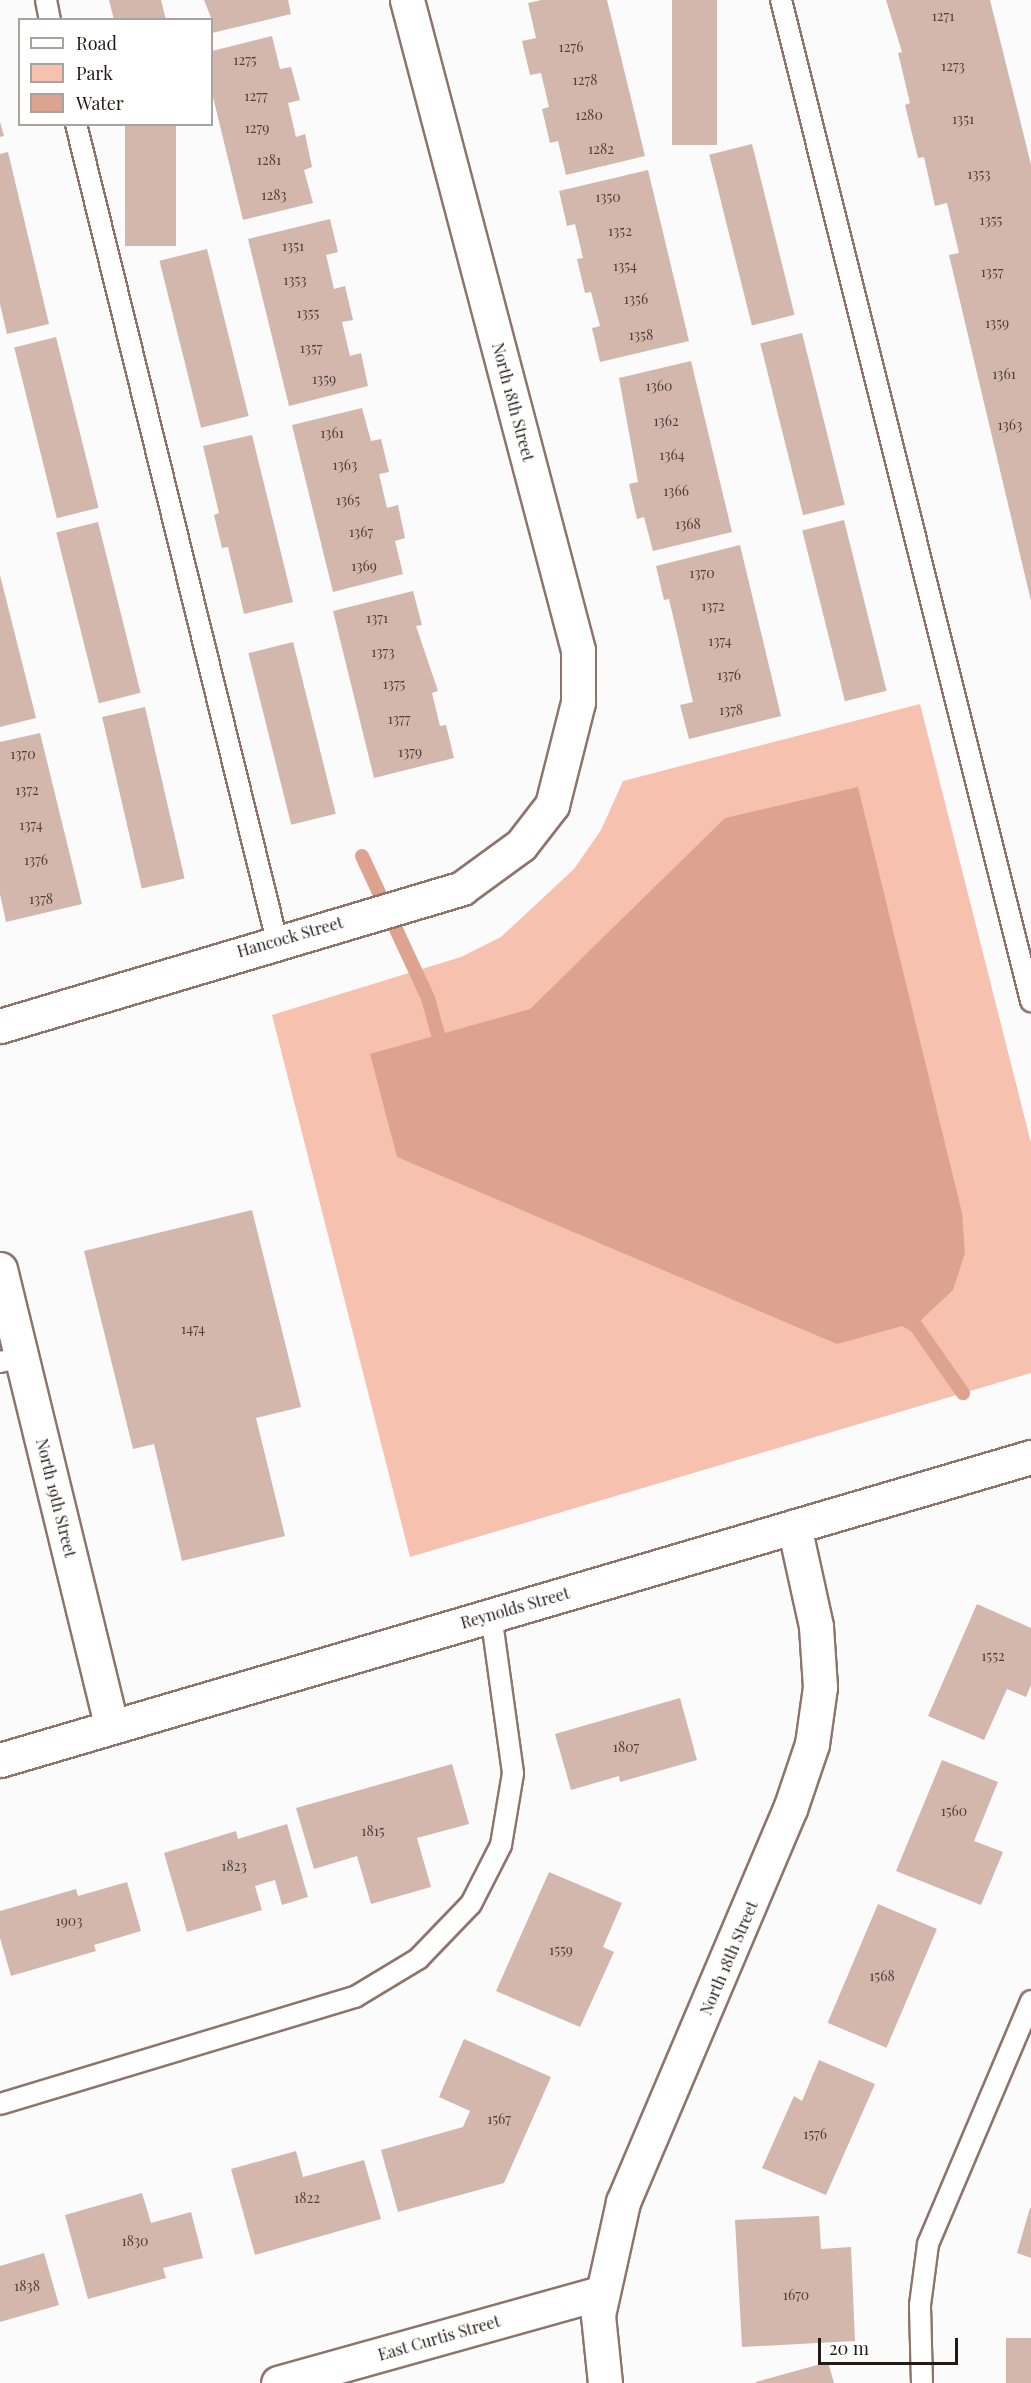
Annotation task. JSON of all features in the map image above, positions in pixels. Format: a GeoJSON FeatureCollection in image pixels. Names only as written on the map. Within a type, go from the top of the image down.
{"type":"FeatureCollection","features":[{"type":"Feature","properties":{"kind":"street","name":"North 18th Street"},"geometry":{"type":"LineString","coordinates":[[407,0],[578,650],[578,702],[552,805]]}},
{"type":"Feature","properties":{"kind":"street","name":"Hancock Street"},"geometry":{"type":"LineString","coordinates":[[0,1026],[277,940],[462,888],[521,845],[552,805]]}},
{"type":"Feature","properties":{"kind":"street","name":"North 19th Street"},"geometry":{"type":"LineString","coordinates":[[0,1269],[11,1359],[112,1727]]}},
{"type":"Feature","properties":{"kind":"street","name":"Reynolds Street"},"geometry":{"type":"LineString","coordinates":[[0,1760],[1031,1457]]}},
{"type":"Feature","properties":{"kind":"street","name":"North 18th Street"},"geometry":{"type":"LineString","coordinates":[[604,2383],[598,2315],[600,2293],[623,2202],[790,1809],[813,1744],[820,1687],[816,1626],[794,1526]]}},
{"type":"Feature","properties":{"kind":"street","name":"East Curtis Street"},"geometry":{"type":"LineString","coordinates":[[278,2383],[600,2293]]}},
{"type":"Feature","properties":{"kind":"lane"},"geometry":{"type":"LineString","coordinates":[[46,0],[50,18]]}},
{"type":"Feature","properties":{"kind":"lane"},"geometry":{"type":"LineString","coordinates":[[781,0],[1031,1001]]}},
{"type":"Feature","properties":{"kind":"lane"},"geometry":{"type":"LineString","coordinates":[[76,126],[277,940]]}},
{"type":"Feature","properties":{"kind":"lane"},"geometry":{"type":"LineString","coordinates":[[0,2104],[355,1996],[418,1959],[471,1904],[501,1845],[513,1773],[491,1616]]}},
{"type":"Feature","properties":{"kind":"lane"},"geometry":{"type":"LineString","coordinates":[[922,2383],[920,2304],[928,2244],[1031,2001]]}},
{"type":"Feature","properties":{"kind":"green space"},"geometry":{"type":"Polygon","coordinates":[[[920,704],[1031,1143],[1031,1373],[410,1557],[272,1015],[461,957],[501,937],[574,869],[601,830],[623,781],[920,704]]]}},
{"type":"Feature","properties":{"kind":"water"},"geometry":{"type":"Polygon","coordinates":[[[858,787],[962,1213],[965,1253],[953,1290],[920,1321],[837,1344],[397,1157],[370,1054],[530,1009],[725,818],[858,787]]]}},
{"type":"Feature","properties":{"kind":"building"},"geometry":{"type":"Polygon","coordinates":[[[109,0],[161,0],[166,18],[114,18],[109,0]]]}},
{"type":"Feature","properties":{"kind":"building"},"geometry":{"type":"Polygon","coordinates":[[[204,0],[288,0],[291,14],[213,33],[211,18],[204,0]]]}},
{"type":"Feature","properties":{"kind":"building"},"geometry":{"type":"Polygon","coordinates":[[[541,0],[607,0],[645,156],[566,175],[558,141],[550,143],[542,109],[549,107],[541,73],[530,75],[522,41],[536,38],[528,3],[541,0]]]}},
{"type":"Feature","properties":{"kind":"building"},"geometry":{"type":"Polygon","coordinates":[[[672,0],[717,0],[717,145],[672,145],[672,0]]]}},
{"type":"Feature","properties":{"kind":"building"},"geometry":{"type":"Polygon","coordinates":[[[886,0],[990,0],[1031,165],[1031,601],[949,255],[959,253],[947,203],[935,206],[924,157],[918,158],[905,105],[910,103],[898,53],[902,52],[886,0]]]}},
{"type":"Feature","properties":{"kind":"building"},"geometry":{"type":"Polygon","coordinates":[[[272,36],[280,69],[291,67],[300,100],[288,103],[296,137],[305,134],[312,167],[304,170],[313,203],[243,220],[213,97],[213,51],[272,36]]]}},
{"type":"Feature","properties":{"kind":"building"},"geometry":{"type":"Polygon","coordinates":[[[0,122],[4,136],[0,137],[0,122]]]}},
{"type":"Feature","properties":{"kind":"building"},"geometry":{"type":"Polygon","coordinates":[[[125,126],[176,126],[176,246],[125,246],[125,126]]]}},
{"type":"Feature","properties":{"kind":"building"},"geometry":{"type":"Polygon","coordinates":[[[752,144],[795,315],[752,325],[709,155],[752,144]]]}},
{"type":"Feature","properties":{"kind":"building"},"geometry":{"type":"Polygon","coordinates":[[[8,152],[49,324],[7,334],[0,304],[0,154],[8,152]]]}},
{"type":"Feature","properties":{"kind":"building"},"geometry":{"type":"Polygon","coordinates":[[[648,170],[689,341],[600,362],[592,328],[600,326],[591,292],[585,293],[577,259],[583,258],[575,224],[567,226],[559,191],[648,170]]]}},
{"type":"Feature","properties":{"kind":"building"},"geometry":{"type":"Polygon","coordinates":[[[330,219],[338,252],[326,255],[334,289],[345,286],[353,320],[342,322],[350,356],[361,353],[368,386],[289,406],[248,239],[330,219]]]}},
{"type":"Feature","properties":{"kind":"building"},"geometry":{"type":"Polygon","coordinates":[[[207,249],[249,416],[201,428],[159,261],[207,249]]]}},
{"type":"Feature","properties":{"kind":"building"},"geometry":{"type":"Polygon","coordinates":[[[802,333],[845,505],[803,515],[760,343],[802,333]]]}},
{"type":"Feature","properties":{"kind":"building"},"geometry":{"type":"Polygon","coordinates":[[[56,337],[99,508],[57,518],[14,347],[56,337]]]}},
{"type":"Feature","properties":{"kind":"building"},"geometry":{"type":"Polygon","coordinates":[[[691,361],[732,532],[653,551],[644,517],[637,519],[629,484],[638,482],[619,378],[691,361]]]}},
{"type":"Feature","properties":{"kind":"building"},"geometry":{"type":"Polygon","coordinates":[[[362,408],[371,441],[381,439],[389,472],[379,474],[387,508],[398,505],[405,538],[395,541],[403,574],[333,592],[292,425],[362,408]]]}},
{"type":"Feature","properties":{"kind":"building"},"geometry":{"type":"Polygon","coordinates":[[[252,435],[293,602],[244,614],[228,547],[222,548],[214,515],[219,513],[203,446],[252,435]]]}},
{"type":"Feature","properties":{"kind":"building"},"geometry":{"type":"Polygon","coordinates":[[[844,520],[887,691],[845,701],[802,530],[844,520]]]}},
{"type":"Feature","properties":{"kind":"building"},"geometry":{"type":"Polygon","coordinates":[[[98,522],[141,693],[99,703],[56,532],[98,522]]]}},
{"type":"Feature","properties":{"kind":"building"},"geometry":{"type":"Polygon","coordinates":[[[740,545],[781,716],[689,739],[680,705],[693,702],[669,599],[664,600],[656,566],[740,545]]]}},
{"type":"Feature","properties":{"kind":"building"},"geometry":{"type":"Polygon","coordinates":[[[0,575],[36,718],[0,727],[0,575]]]}},
{"type":"Feature","properties":{"kind":"building"},"geometry":{"type":"Polygon","coordinates":[[[413,591],[422,625],[416,626],[438,691],[432,693],[440,726],[446,725],[454,758],[374,778],[333,611],[413,591]]]}},
{"type":"Feature","properties":{"kind":"building"},"geometry":{"type":"Polygon","coordinates":[[[293,642],[336,814],[291,825],[248,653],[293,642]]]}},
{"type":"Feature","properties":{"kind":"building"},"geometry":{"type":"Polygon","coordinates":[[[145,707],[185,878],[142,888],[102,717],[145,707]]]}},
{"type":"Feature","properties":{"kind":"building"},"geometry":{"type":"Polygon","coordinates":[[[40,733],[82,904],[6,922],[0,894],[0,742],[40,733]]]}},
{"type":"Feature","properties":{"kind":"building"},"geometry":{"type":"Polygon","coordinates":[[[252,1210],[301,1407],[256,1418],[285,1536],[182,1561],[154,1444],[133,1449],[84,1251],[252,1210]]]}},
{"type":"Feature","properties":{"kind":"building"},"geometry":{"type":"Polygon","coordinates":[[[977,1604],[1031,1628],[1031,1685],[1026,1697],[1007,1689],[984,1740],[928,1716],[977,1604]]]}},
{"type":"Feature","properties":{"kind":"building"},"geometry":{"type":"Polygon","coordinates":[[[680,1698],[697,1760],[620,1782],[619,1776],[571,1790],[555,1734],[680,1698]]]}},
{"type":"Feature","properties":{"kind":"building"},"geometry":{"type":"Polygon","coordinates":[[[942,1760],[998,1782],[974,1841],[1003,1852],[981,1905],[896,1871],[942,1760]]]}},
{"type":"Feature","properties":{"kind":"building"},"geometry":{"type":"Polygon","coordinates":[[[452,1764],[469,1824],[417,1838],[431,1887],[371,1904],[357,1856],[314,1869],[296,1808],[452,1764]]]}},
{"type":"Feature","properties":{"kind":"building"},"geometry":{"type":"Polygon","coordinates":[[[287,1824],[308,1897],[282,1905],[275,1880],[255,1886],[262,1910],[187,1932],[164,1853],[236,1831],[238,1839],[287,1824]]]}},
{"type":"Feature","properties":{"kind":"building"},"geometry":{"type":"Polygon","coordinates":[[[549,1872],[622,1903],[603,1947],[614,1952],[580,2027],[496,1991],[549,1872]]]}},
{"type":"Feature","properties":{"kind":"building"},"geometry":{"type":"Polygon","coordinates":[[[127,1882],[141,1931],[94,1945],[96,1951],[11,1976],[0,1938],[0,1911],[76,1889],[78,1896],[127,1882]]]}},
{"type":"Feature","properties":{"kind":"building"},"geometry":{"type":"Polygon","coordinates":[[[878,1904],[937,1929],[887,2048],[828,2023],[878,1904]]]}},
{"type":"Feature","properties":{"kind":"building"},"geometry":{"type":"Polygon","coordinates":[[[464,2039],[551,2077],[504,2183],[398,2212],[381,2150],[463,2127],[470,2111],[439,2097],[464,2039]]]}},
{"type":"Feature","properties":{"kind":"building"},"geometry":{"type":"Polygon","coordinates":[[[819,2060],[875,2084],[826,2195],[762,2168],[794,2096],[802,2101],[819,2060]]]}},
{"type":"Feature","properties":{"kind":"building"},"geometry":{"type":"Polygon","coordinates":[[[296,2151],[303,2177],[364,2160],[381,2219],[255,2255],[231,2169],[296,2151]]]}},
{"type":"Feature","properties":{"kind":"building"},"geometry":{"type":"Polygon","coordinates":[[[142,2193],[151,2223],[191,2212],[203,2258],[163,2268],[166,2278],[88,2299],[65,2215],[142,2193]]]}},
{"type":"Feature","properties":{"kind":"building"},"geometry":{"type":"Polygon","coordinates":[[[1031,2208],[1031,2258],[1017,2253],[1031,2208]]]}},
{"type":"Feature","properties":{"kind":"building"},"geometry":{"type":"Polygon","coordinates":[[[819,2216],[821,2249],[851,2247],[855,2341],[742,2347],[735,2220],[819,2216]]]}},
{"type":"Feature","properties":{"kind":"building"},"geometry":{"type":"Polygon","coordinates":[[[44,2253],[59,2305],[0,2322],[0,2266],[44,2253]]]}},
{"type":"Feature","properties":{"kind":"building"},"geometry":{"type":"Polygon","coordinates":[[[1006,2338],[1031,2338],[1031,2383],[1006,2383],[1006,2338]]]}},
{"type":"Feature","properties":{"kind":"building"},"geometry":{"type":"Polygon","coordinates":[[[828,2362],[834,2383],[756,2383],[756,2382],[828,2362]]]}},
{"type":"Feature","properties":{"kind":"waterway"},"geometry":{"type":"LineString","coordinates":[[362,856],[428,998],[443,1053]]}},
{"type":"Feature","properties":{"kind":"waterway"},"geometry":{"type":"LineString","coordinates":[[895,1313],[916,1326],[963,1393]]}}]}
